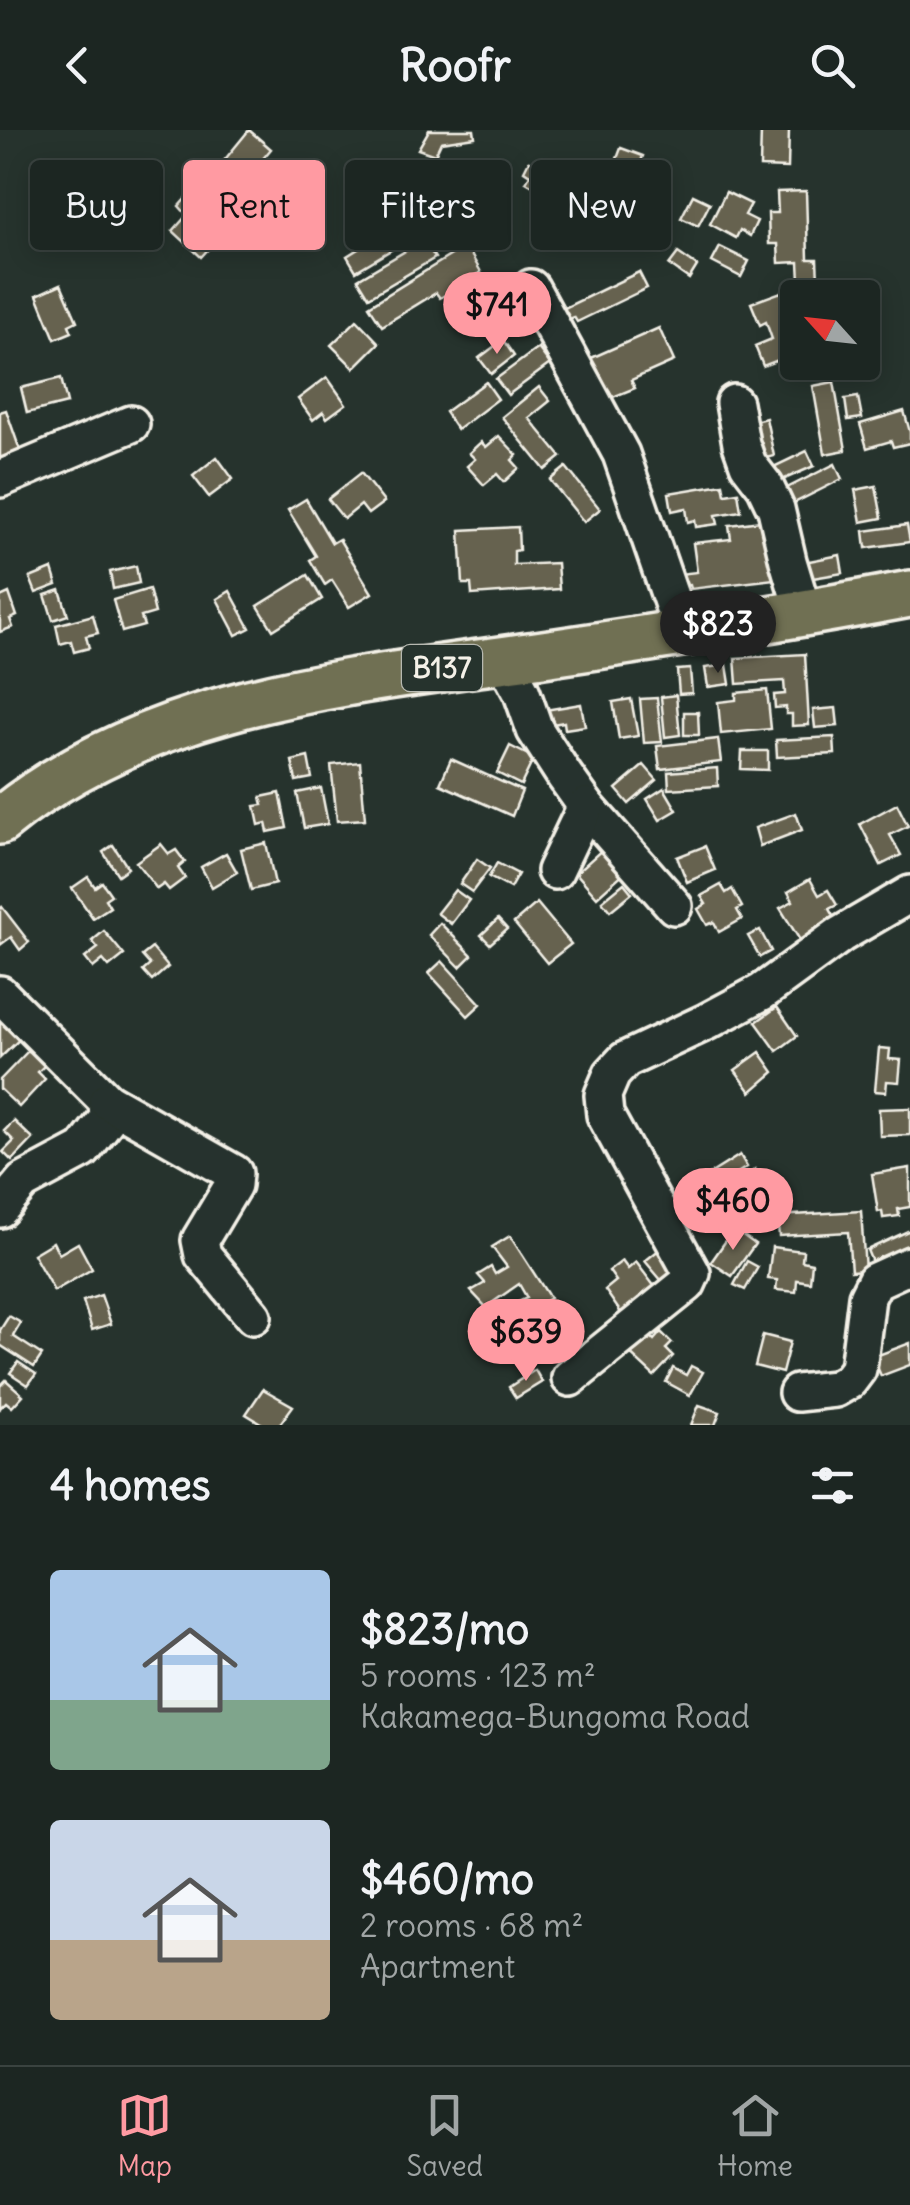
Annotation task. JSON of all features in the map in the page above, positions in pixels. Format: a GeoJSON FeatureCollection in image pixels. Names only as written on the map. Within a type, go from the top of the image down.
{"type":"FeatureCollection","features":[{"type":"Feature","properties":{"kind":"main road","name":"B137"},"geometry":{"type":"LineString","coordinates":[[4,810],[81,766],[148,736],[232,706],[358,679],[682,634],[910,594]]}},
{"type":"Feature","properties":{"kind":"street"},"geometry":{"type":"LineString","coordinates":[[531,288],[621,454],[682,634]]}},
{"type":"Feature","properties":{"kind":"street"},"geometry":{"type":"LineString","coordinates":[[734,402],[748,464],[776,508],[804,614]]}},
{"type":"Feature","properties":{"kind":"street"},"geometry":{"type":"LineString","coordinates":[[0,479],[131,424]]}},
{"type":"Feature","properties":{"kind":"street"},"geometry":{"type":"LineString","coordinates":[[504,660],[522,693],[534,730],[586,806],[674,906]]}},
{"type":"Feature","properties":{"kind":"street"},"geometry":{"type":"LineString","coordinates":[[555,871],[586,806]]}},
{"type":"Feature","properties":{"kind":"street"},"geometry":{"type":"LineString","coordinates":[[570,1378],[687,1284],[692,1273],[605,1115],[603,1095],[612,1074],[625,1060],[762,992],[840,934],[910,894]]}},
{"type":"Feature","properties":{"kind":"street"},"geometry":{"type":"LineString","coordinates":[[0,994],[107,1100],[234,1173],[233,1186],[200,1240],[203,1255],[252,1316]]}},
{"type":"Feature","properties":{"kind":"street"},"geometry":{"type":"LineString","coordinates":[[0,1209],[23,1182],[84,1150],[108,1118],[107,1100]]}},
{"type":"Feature","properties":{"kind":"street"},"geometry":{"type":"LineString","coordinates":[[798,1393],[835,1388],[848,1381],[858,1369],[867,1296],[876,1282],[910,1265]]}},
{"type":"Feature","properties":{"kind":"building"},"geometry":{"type":"Polygon","coordinates":[[[249,130],[271,149],[262,160],[224,160],[249,130]]]}},
{"type":"Feature","properties":{"kind":"building"},"geometry":{"type":"Polygon","coordinates":[[[429,130],[474,130],[475,137],[441,142],[435,155],[418,149],[429,130]]]}},
{"type":"Feature","properties":{"kind":"building"},"geometry":{"type":"Polygon","coordinates":[[[761,130],[789,130],[788,168],[760,167],[761,130]]]}},
{"type":"Feature","properties":{"kind":"building"},"geometry":{"type":"Polygon","coordinates":[[[621,148],[643,156],[642,160],[616,160],[621,148]]]}},
{"type":"Feature","properties":{"kind":"building"},"geometry":{"type":"Polygon","coordinates":[[[529,161],[531,185],[526,182],[530,175],[524,171],[529,161]]]}},
{"type":"Feature","properties":{"kind":"building"},"geometry":{"type":"Polygon","coordinates":[[[806,191],[808,259],[817,259],[818,280],[800,280],[799,262],[779,263],[778,244],[769,244],[768,213],[778,213],[777,192],[806,191]]]}},
{"type":"Feature","properties":{"kind":"building"},"geometry":{"type":"Polygon","coordinates":[[[726,192],[751,204],[745,215],[757,221],[750,236],[740,230],[736,238],[710,224],[726,192]]]}},
{"type":"Feature","properties":{"kind":"building"},"geometry":{"type":"Polygon","coordinates":[[[693,195],[710,203],[698,226],[681,218],[693,195]]]}},
{"type":"Feature","properties":{"kind":"building"},"geometry":{"type":"Polygon","coordinates":[[[183,220],[183,240],[173,231],[183,220]]]}},
{"type":"Feature","properties":{"kind":"building"},"geometry":{"type":"Polygon","coordinates":[[[720,247],[749,261],[741,277],[712,262],[720,247]]]}},
{"type":"Feature","properties":{"kind":"building"},"geometry":{"type":"Polygon","coordinates":[[[357,250],[391,250],[356,271],[347,256],[357,250]]]}},
{"type":"Feature","properties":{"kind":"building"},"geometry":{"type":"Polygon","coordinates":[[[407,250],[430,250],[435,258],[369,297],[358,279],[407,250]]]}},
{"type":"Feature","properties":{"kind":"building"},"geometry":{"type":"Polygon","coordinates":[[[460,250],[468,250],[481,272],[467,281],[472,290],[459,298],[454,290],[440,298],[436,293],[382,326],[369,306],[460,250]]]}},
{"type":"Feature","properties":{"kind":"building"},"geometry":{"type":"Polygon","coordinates":[[[678,253],[697,266],[689,279],[669,265],[678,253]]]}},
{"type":"Feature","properties":{"kind":"building"},"geometry":{"type":"Polygon","coordinates":[[[639,272],[647,288],[577,322],[574,317],[565,321],[560,310],[639,272]]]}},
{"type":"Feature","properties":{"kind":"building"},"geometry":{"type":"Polygon","coordinates":[[[61,284],[77,321],[69,325],[72,332],[55,339],[37,295],[61,284]]]}},
{"type":"Feature","properties":{"kind":"building"},"geometry":{"type":"Polygon","coordinates":[[[780,292],[780,359],[763,366],[755,346],[772,339],[766,322],[760,325],[751,303],[780,292]]]}},
{"type":"Feature","properties":{"kind":"building"},"geometry":{"type":"Polygon","coordinates":[[[357,320],[379,343],[354,368],[331,345],[357,320]]]}},
{"type":"Feature","properties":{"kind":"building"},"geometry":{"type":"Polygon","coordinates":[[[659,328],[674,361],[631,380],[635,388],[613,397],[609,390],[603,392],[589,359],[659,328]]]}},
{"type":"Feature","properties":{"kind":"building"},"geometry":{"type":"Polygon","coordinates":[[[503,340],[514,356],[491,374],[479,358],[503,340]]]}},
{"type":"Feature","properties":{"kind":"building"},"geometry":{"type":"Polygon","coordinates":[[[538,348],[550,364],[508,395],[496,379],[538,348]]]}},
{"type":"Feature","properties":{"kind":"building"},"geometry":{"type":"Polygon","coordinates":[[[327,377],[346,404],[327,418],[323,412],[313,420],[298,399],[327,377]]]}},
{"type":"Feature","properties":{"kind":"building"},"geometry":{"type":"Polygon","coordinates":[[[61,378],[67,403],[27,413],[21,388],[61,378]]]}},
{"type":"Feature","properties":{"kind":"building"},"geometry":{"type":"Polygon","coordinates":[[[486,382],[498,399],[457,430],[445,412],[486,382]]]}},
{"type":"Feature","properties":{"kind":"building"},"geometry":{"type":"Polygon","coordinates":[[[834,382],[846,450],[825,454],[813,386],[834,382]]]}},
{"type":"Feature","properties":{"kind":"building"},"geometry":{"type":"Polygon","coordinates":[[[539,387],[550,401],[529,418],[561,457],[545,470],[502,417],[539,387]]]}},
{"type":"Feature","properties":{"kind":"building"},"geometry":{"type":"Polygon","coordinates":[[[858,397],[862,418],[848,420],[845,399],[858,397]]]}},
{"type":"Feature","properties":{"kind":"building"},"geometry":{"type":"Polygon","coordinates":[[[6,410],[21,453],[0,460],[0,412],[6,410]]]}},
{"type":"Feature","properties":{"kind":"building"},"geometry":{"type":"Polygon","coordinates":[[[904,411],[910,443],[893,447],[891,441],[867,448],[860,424],[904,411]]]}},
{"type":"Feature","properties":{"kind":"building"},"geometry":{"type":"Polygon","coordinates":[[[766,418],[774,456],[755,461],[746,423],[766,418]]]}},
{"type":"Feature","properties":{"kind":"building"},"geometry":{"type":"Polygon","coordinates":[[[499,436],[517,455],[512,460],[519,468],[504,482],[497,474],[484,485],[467,466],[475,459],[469,453],[481,442],[486,447],[499,436]]]}},
{"type":"Feature","properties":{"kind":"building"},"geometry":{"type":"Polygon","coordinates":[[[807,451],[814,466],[771,485],[765,471],[807,451]]]}},
{"type":"Feature","properties":{"kind":"building"},"geometry":{"type":"Polygon","coordinates":[[[217,457],[233,479],[209,497],[193,476],[217,457]]]}},
{"type":"Feature","properties":{"kind":"building"},"geometry":{"type":"Polygon","coordinates":[[[835,464],[842,479],[794,503],[787,488],[835,464]]]}},
{"type":"Feature","properties":{"kind":"building"},"geometry":{"type":"Polygon","coordinates":[[[566,467],[600,509],[584,522],[550,480],[566,467]]]}},
{"type":"Feature","properties":{"kind":"building"},"geometry":{"type":"Polygon","coordinates":[[[361,473],[384,502],[368,514],[361,505],[344,519],[328,499],[361,473]]]}},
{"type":"Feature","properties":{"kind":"building"},"geometry":{"type":"Polygon","coordinates":[[[723,484],[725,494],[738,492],[741,511],[716,515],[718,524],[696,527],[695,520],[688,522],[686,508],[672,511],[669,493],[723,484]]]}},
{"type":"Feature","properties":{"kind":"building"},"geometry":{"type":"Polygon","coordinates":[[[876,486],[882,518],[861,522],[855,490],[876,486]]]}},
{"type":"Feature","properties":{"kind":"building"},"geometry":{"type":"Polygon","coordinates":[[[306,499],[332,543],[339,539],[372,593],[349,607],[332,580],[325,585],[310,560],[316,556],[288,510],[306,499]]]}},
{"type":"Feature","properties":{"kind":"building"},"geometry":{"type":"Polygon","coordinates":[[[769,520],[775,579],[691,589],[690,585],[672,587],[670,575],[697,572],[693,543],[731,539],[729,525],[769,520]]]}},
{"type":"Feature","properties":{"kind":"building"},"geometry":{"type":"Polygon","coordinates":[[[907,525],[910,542],[866,548],[864,531],[907,525]]]}},
{"type":"Feature","properties":{"kind":"building"},"geometry":{"type":"Polygon","coordinates":[[[518,527],[519,550],[514,551],[514,565],[557,563],[559,589],[472,595],[471,584],[463,584],[460,530],[518,527]]]}},
{"type":"Feature","properties":{"kind":"building"},"geometry":{"type":"Polygon","coordinates":[[[840,555],[843,573],[807,579],[804,562],[840,555]]]}},
{"type":"Feature","properties":{"kind":"building"},"geometry":{"type":"Polygon","coordinates":[[[136,566],[139,583],[113,589],[110,572],[136,566]]]}},
{"type":"Feature","properties":{"kind":"building"},"geometry":{"type":"Polygon","coordinates":[[[52,569],[57,585],[36,593],[30,578],[52,569]]]}},
{"type":"Feature","properties":{"kind":"building"},"geometry":{"type":"Polygon","coordinates":[[[308,575],[322,599],[273,630],[258,606],[308,575]]]}},
{"type":"Feature","properties":{"kind":"building"},"geometry":{"type":"Polygon","coordinates":[[[149,589],[155,613],[141,617],[144,626],[122,632],[113,600],[149,589]]]}},
{"type":"Feature","properties":{"kind":"building"},"geometry":{"type":"Polygon","coordinates":[[[60,590],[68,615],[53,620],[45,595],[60,590]]]}},
{"type":"Feature","properties":{"kind":"building"},"geometry":{"type":"Polygon","coordinates":[[[230,591],[250,628],[236,635],[217,599],[230,591]]]}},
{"type":"Feature","properties":{"kind":"building"},"geometry":{"type":"Polygon","coordinates":[[[9,593],[17,616],[10,619],[13,627],[0,632],[0,597],[9,593]]]}},
{"type":"Feature","properties":{"kind":"building"},"geometry":{"type":"Polygon","coordinates":[[[93,615],[98,633],[86,636],[89,648],[74,652],[71,641],[60,644],[56,625],[93,615]]]}},
{"type":"Feature","properties":{"kind":"building"},"geometry":{"type":"Polygon","coordinates":[[[805,654],[809,725],[792,726],[792,714],[786,714],[786,707],[775,708],[774,695],[785,694],[784,681],[737,684],[735,658],[805,654]]]}},
{"type":"Feature","properties":{"kind":"building"},"geometry":{"type":"Polygon","coordinates":[[[727,665],[730,684],[708,687],[705,668],[727,665]]]}},
{"type":"Feature","properties":{"kind":"building"},"geometry":{"type":"Polygon","coordinates":[[[690,669],[692,693],[679,694],[677,670],[690,669]]]}},
{"type":"Feature","properties":{"kind":"building"},"geometry":{"type":"Polygon","coordinates":[[[767,690],[771,729],[721,734],[718,702],[736,700],[736,693],[767,690]]]}},
{"type":"Feature","properties":{"kind":"building"},"geometry":{"type":"Polygon","coordinates":[[[676,695],[680,735],[665,737],[661,697],[676,695]]]}},
{"type":"Feature","properties":{"kind":"building"},"geometry":{"type":"Polygon","coordinates":[[[657,698],[662,742],[644,743],[640,699],[657,698]]]}},
{"type":"Feature","properties":{"kind":"building"},"geometry":{"type":"Polygon","coordinates":[[[631,699],[638,736],[619,739],[613,702],[631,699]]]}},
{"type":"Feature","properties":{"kind":"building"},"geometry":{"type":"Polygon","coordinates":[[[581,704],[585,726],[565,729],[564,722],[547,725],[545,710],[581,704]]]}},
{"type":"Feature","properties":{"kind":"building"},"geometry":{"type":"Polygon","coordinates":[[[836,708],[838,726],[815,728],[813,710],[836,708]]]}},
{"type":"Feature","properties":{"kind":"building"},"geometry":{"type":"Polygon","coordinates":[[[684,712],[698,712],[699,735],[684,735],[684,712]]]}},
{"type":"Feature","properties":{"kind":"building"},"geometry":{"type":"Polygon","coordinates":[[[834,737],[835,754],[777,757],[776,740],[834,737]]]}},
{"type":"Feature","properties":{"kind":"building"},"geometry":{"type":"Polygon","coordinates":[[[718,739],[721,762],[660,769],[657,746],[718,739]]]}},
{"type":"Feature","properties":{"kind":"building"},"geometry":{"type":"Polygon","coordinates":[[[510,746],[534,758],[521,785],[497,773],[510,746]]]}},
{"type":"Feature","properties":{"kind":"building"},"geometry":{"type":"Polygon","coordinates":[[[742,751],[768,751],[768,770],[741,769],[742,751]]]}},
{"type":"Feature","properties":{"kind":"building"},"geometry":{"type":"Polygon","coordinates":[[[308,757],[312,778],[296,781],[292,761],[308,757]]]}},
{"type":"Feature","properties":{"kind":"building"},"geometry":{"type":"Polygon","coordinates":[[[451,759],[522,791],[512,816],[440,784],[451,759]]]}},
{"type":"Feature","properties":{"kind":"building"},"geometry":{"type":"Polygon","coordinates":[[[360,762],[365,819],[337,821],[331,765],[360,762]]]}},
{"type":"Feature","properties":{"kind":"building"},"geometry":{"type":"Polygon","coordinates":[[[644,765],[657,780],[629,804],[616,789],[644,765]]]}},
{"type":"Feature","properties":{"kind":"building"},"geometry":{"type":"Polygon","coordinates":[[[717,768],[718,786],[669,789],[668,772],[717,768]]]}},
{"type":"Feature","properties":{"kind":"building"},"geometry":{"type":"Polygon","coordinates":[[[321,788],[328,824],[304,828],[297,793],[321,788]]]}},
{"type":"Feature","properties":{"kind":"building"},"geometry":{"type":"Polygon","coordinates":[[[664,788],[677,810],[660,820],[647,799],[664,788]]]}},
{"type":"Feature","properties":{"kind":"building"},"geometry":{"type":"Polygon","coordinates":[[[280,793],[287,828],[268,832],[266,823],[259,825],[255,806],[263,805],[261,797],[280,793]]]}},
{"type":"Feature","properties":{"kind":"building"},"geometry":{"type":"Polygon","coordinates":[[[897,804],[908,826],[890,835],[901,855],[881,865],[860,824],[897,804]]]}},
{"type":"Feature","properties":{"kind":"building"},"geometry":{"type":"Polygon","coordinates":[[[796,813],[802,830],[760,846],[755,828],[796,813]]]}},
{"type":"Feature","properties":{"kind":"building"},"geometry":{"type":"Polygon","coordinates":[[[266,843],[275,884],[251,890],[241,849],[266,843]]]}},
{"type":"Feature","properties":{"kind":"building"},"geometry":{"type":"Polygon","coordinates":[[[161,844],[169,854],[176,850],[185,862],[178,868],[185,878],[169,890],[164,884],[157,889],[136,862],[161,844]]]}},
{"type":"Feature","properties":{"kind":"building"},"geometry":{"type":"Polygon","coordinates":[[[113,845],[128,868],[118,875],[103,852],[113,845]]]}},
{"type":"Feature","properties":{"kind":"building"},"geometry":{"type":"Polygon","coordinates":[[[705,846],[715,870],[687,882],[677,857],[705,846]]]}},
{"type":"Feature","properties":{"kind":"building"},"geometry":{"type":"Polygon","coordinates":[[[605,847],[626,871],[597,897],[576,873],[605,847]]]}},
{"type":"Feature","properties":{"kind":"building"},"geometry":{"type":"Polygon","coordinates":[[[226,853],[237,872],[212,887],[201,867],[226,853]]]}},
{"type":"Feature","properties":{"kind":"building"},"geometry":{"type":"Polygon","coordinates":[[[477,859],[490,868],[472,892],[460,884],[477,859]]]}},
{"type":"Feature","properties":{"kind":"building"},"geometry":{"type":"Polygon","coordinates":[[[497,863],[518,874],[510,888],[489,877],[497,863]]]}},
{"type":"Feature","properties":{"kind":"building"},"geometry":{"type":"Polygon","coordinates":[[[88,877],[95,887],[102,882],[111,895],[105,899],[110,907],[93,918],[72,888],[88,877]]]}},
{"type":"Feature","properties":{"kind":"building"},"geometry":{"type":"Polygon","coordinates":[[[810,879],[819,895],[828,890],[837,905],[829,909],[836,921],[801,942],[780,908],[793,901],[788,892],[810,879]]]}},
{"type":"Feature","properties":{"kind":"building"},"geometry":{"type":"Polygon","coordinates":[[[624,883],[632,893],[610,911],[602,901],[624,883]]]}},
{"type":"Feature","properties":{"kind":"building"},"geometry":{"type":"Polygon","coordinates":[[[721,885],[726,893],[732,889],[742,907],[737,910],[742,919],[719,932],[714,922],[707,925],[698,909],[706,904],[701,896],[721,885]]]}},
{"type":"Feature","properties":{"kind":"building"},"geometry":{"type":"Polygon","coordinates":[[[455,890],[469,900],[451,924],[437,913],[455,890]]]}},
{"type":"Feature","properties":{"kind":"building"},"geometry":{"type":"Polygon","coordinates":[[[537,903],[571,944],[547,963],[514,923],[537,903]]]}},
{"type":"Feature","properties":{"kind":"building"},"geometry":{"type":"Polygon","coordinates":[[[2,907],[29,942],[20,950],[11,937],[0,945],[2,907]]]}},
{"type":"Feature","properties":{"kind":"building"},"geometry":{"type":"Polygon","coordinates":[[[498,919],[507,929],[490,944],[481,935],[498,919]]]}},
{"type":"Feature","properties":{"kind":"building"},"geometry":{"type":"Polygon","coordinates":[[[440,923],[472,955],[460,967],[429,935],[440,923]]]}},
{"type":"Feature","properties":{"kind":"building"},"geometry":{"type":"Polygon","coordinates":[[[760,930],[771,951],[760,957],[748,936],[760,930]]]}},
{"type":"Feature","properties":{"kind":"building"},"geometry":{"type":"Polygon","coordinates":[[[104,931],[124,955],[109,967],[103,960],[93,968],[85,958],[98,948],[92,941],[104,931]]]}},
{"type":"Feature","properties":{"kind":"building"},"geometry":{"type":"Polygon","coordinates":[[[152,948],[168,967],[152,981],[143,971],[150,965],[142,956],[152,948]]]}},
{"type":"Feature","properties":{"kind":"building"},"geometry":{"type":"Polygon","coordinates":[[[442,961],[481,1004],[468,1016],[429,973],[442,961]]]}},
{"type":"Feature","properties":{"kind":"building"},"geometry":{"type":"Polygon","coordinates":[[[777,1007],[797,1036],[777,1051],[756,1022],[777,1007]]]}},
{"type":"Feature","properties":{"kind":"building"},"geometry":{"type":"Polygon","coordinates":[[[0,1014],[22,1037],[0,1058],[0,1014]]]}},
{"type":"Feature","properties":{"kind":"building"},"geometry":{"type":"Polygon","coordinates":[[[879,1048],[890,1049],[889,1059],[901,1060],[899,1082],[887,1081],[886,1092],[875,1091],[879,1048]]]}},
{"type":"Feature","properties":{"kind":"building"},"geometry":{"type":"Polygon","coordinates":[[[30,1049],[46,1064],[38,1072],[45,1079],[19,1107],[0,1089],[0,1080],[30,1049]]]}},
{"type":"Feature","properties":{"kind":"building"},"geometry":{"type":"Polygon","coordinates":[[[760,1052],[774,1072],[751,1092],[735,1070],[760,1052]]]}},
{"type":"Feature","properties":{"kind":"building"},"geometry":{"type":"Polygon","coordinates":[[[910,1108],[910,1135],[880,1136],[879,1109],[910,1108]]]}},
{"type":"Feature","properties":{"kind":"building"},"geometry":{"type":"Polygon","coordinates":[[[14,1121],[33,1139],[12,1161],[3,1152],[14,1141],[4,1131],[14,1121]]]}},
{"type":"Feature","properties":{"kind":"building"},"geometry":{"type":"Polygon","coordinates":[[[740,1155],[747,1167],[701,1195],[694,1184],[740,1155]]]}},
{"type":"Feature","properties":{"kind":"building"},"geometry":{"type":"Polygon","coordinates":[[[910,1168],[910,1207],[898,1209],[899,1216],[883,1218],[882,1211],[878,1212],[872,1174],[910,1168]]]}},
{"type":"Feature","properties":{"kind":"building"},"geometry":{"type":"Polygon","coordinates":[[[755,1169],[764,1180],[721,1217],[712,1206],[755,1169]]]}},
{"type":"Feature","properties":{"kind":"building"},"geometry":{"type":"Polygon","coordinates":[[[861,1211],[865,1270],[851,1271],[848,1232],[779,1236],[777,1216],[861,1211]]]}},
{"type":"Feature","properties":{"kind":"building"},"geometry":{"type":"Polygon","coordinates":[[[734,1229],[755,1244],[732,1276],[711,1262],[734,1229]]]}},
{"type":"Feature","properties":{"kind":"building"},"geometry":{"type":"Polygon","coordinates":[[[910,1230],[910,1244],[872,1262],[867,1250],[910,1230]]]}},
{"type":"Feature","properties":{"kind":"building"},"geometry":{"type":"Polygon","coordinates":[[[510,1236],[550,1298],[488,1335],[478,1321],[527,1298],[519,1284],[486,1307],[471,1291],[485,1283],[478,1275],[491,1267],[495,1274],[507,1267],[492,1247],[510,1236]]]}},
{"type":"Feature","properties":{"kind":"building"},"geometry":{"type":"Polygon","coordinates":[[[53,1242],[59,1254],[78,1243],[92,1269],[54,1291],[33,1254],[53,1242]]]}},
{"type":"Feature","properties":{"kind":"building"},"geometry":{"type":"Polygon","coordinates":[[[772,1247],[803,1251],[802,1261],[812,1263],[810,1282],[797,1280],[796,1292],[776,1290],[777,1280],[768,1279],[772,1247]]]}},
{"type":"Feature","properties":{"kind":"building"},"geometry":{"type":"Polygon","coordinates":[[[660,1249],[677,1269],[662,1281],[645,1261],[660,1249]]]}},
{"type":"Feature","properties":{"kind":"building"},"geometry":{"type":"Polygon","coordinates":[[[622,1261],[628,1269],[636,1262],[655,1287],[621,1313],[605,1290],[616,1281],[609,1271],[622,1261]]]}},
{"type":"Feature","properties":{"kind":"building"},"geometry":{"type":"Polygon","coordinates":[[[747,1261],[758,1267],[745,1290],[734,1285],[747,1261]]]}},
{"type":"Feature","properties":{"kind":"building"},"geometry":{"type":"Polygon","coordinates":[[[101,1295],[111,1324],[92,1330],[83,1301],[101,1295]]]}},
{"type":"Feature","properties":{"kind":"building"},"geometry":{"type":"Polygon","coordinates":[[[9,1316],[21,1323],[13,1336],[42,1355],[34,1367],[0,1345],[0,1330],[9,1316]]]}},
{"type":"Feature","properties":{"kind":"building"},"geometry":{"type":"Polygon","coordinates":[[[645,1331],[654,1340],[661,1332],[672,1343],[666,1349],[673,1356],[654,1376],[626,1350],[645,1331]]]}},
{"type":"Feature","properties":{"kind":"building"},"geometry":{"type":"Polygon","coordinates":[[[763,1335],[790,1342],[782,1373],[755,1366],[763,1335]]]}},
{"type":"Feature","properties":{"kind":"building"},"geometry":{"type":"Polygon","coordinates":[[[910,1343],[910,1365],[881,1376],[873,1357],[910,1343]]]}},
{"type":"Feature","properties":{"kind":"building"},"geometry":{"type":"Polygon","coordinates":[[[18,1362],[36,1374],[28,1385],[10,1373],[18,1362]]]}},
{"type":"Feature","properties":{"kind":"building"},"geometry":{"type":"Polygon","coordinates":[[[691,1366],[703,1372],[690,1395],[666,1382],[673,1368],[686,1375],[691,1366]]]}},
{"type":"Feature","properties":{"kind":"building"},"geometry":{"type":"Polygon","coordinates":[[[535,1370],[542,1382],[516,1398],[509,1387],[535,1370]]]}},
{"type":"Feature","properties":{"kind":"building"},"geometry":{"type":"Polygon","coordinates":[[[6,1380],[23,1395],[12,1407],[6,1402],[0,1408],[0,1386],[6,1380]]]}},
{"type":"Feature","properties":{"kind":"building"},"geometry":{"type":"Polygon","coordinates":[[[263,1389],[293,1406],[279,1425],[264,1425],[246,1414],[263,1389]]]}},
{"type":"Feature","properties":{"kind":"building"},"geometry":{"type":"Polygon","coordinates":[[[699,1405],[720,1412],[715,1425],[691,1425],[699,1405]]]}}]}
